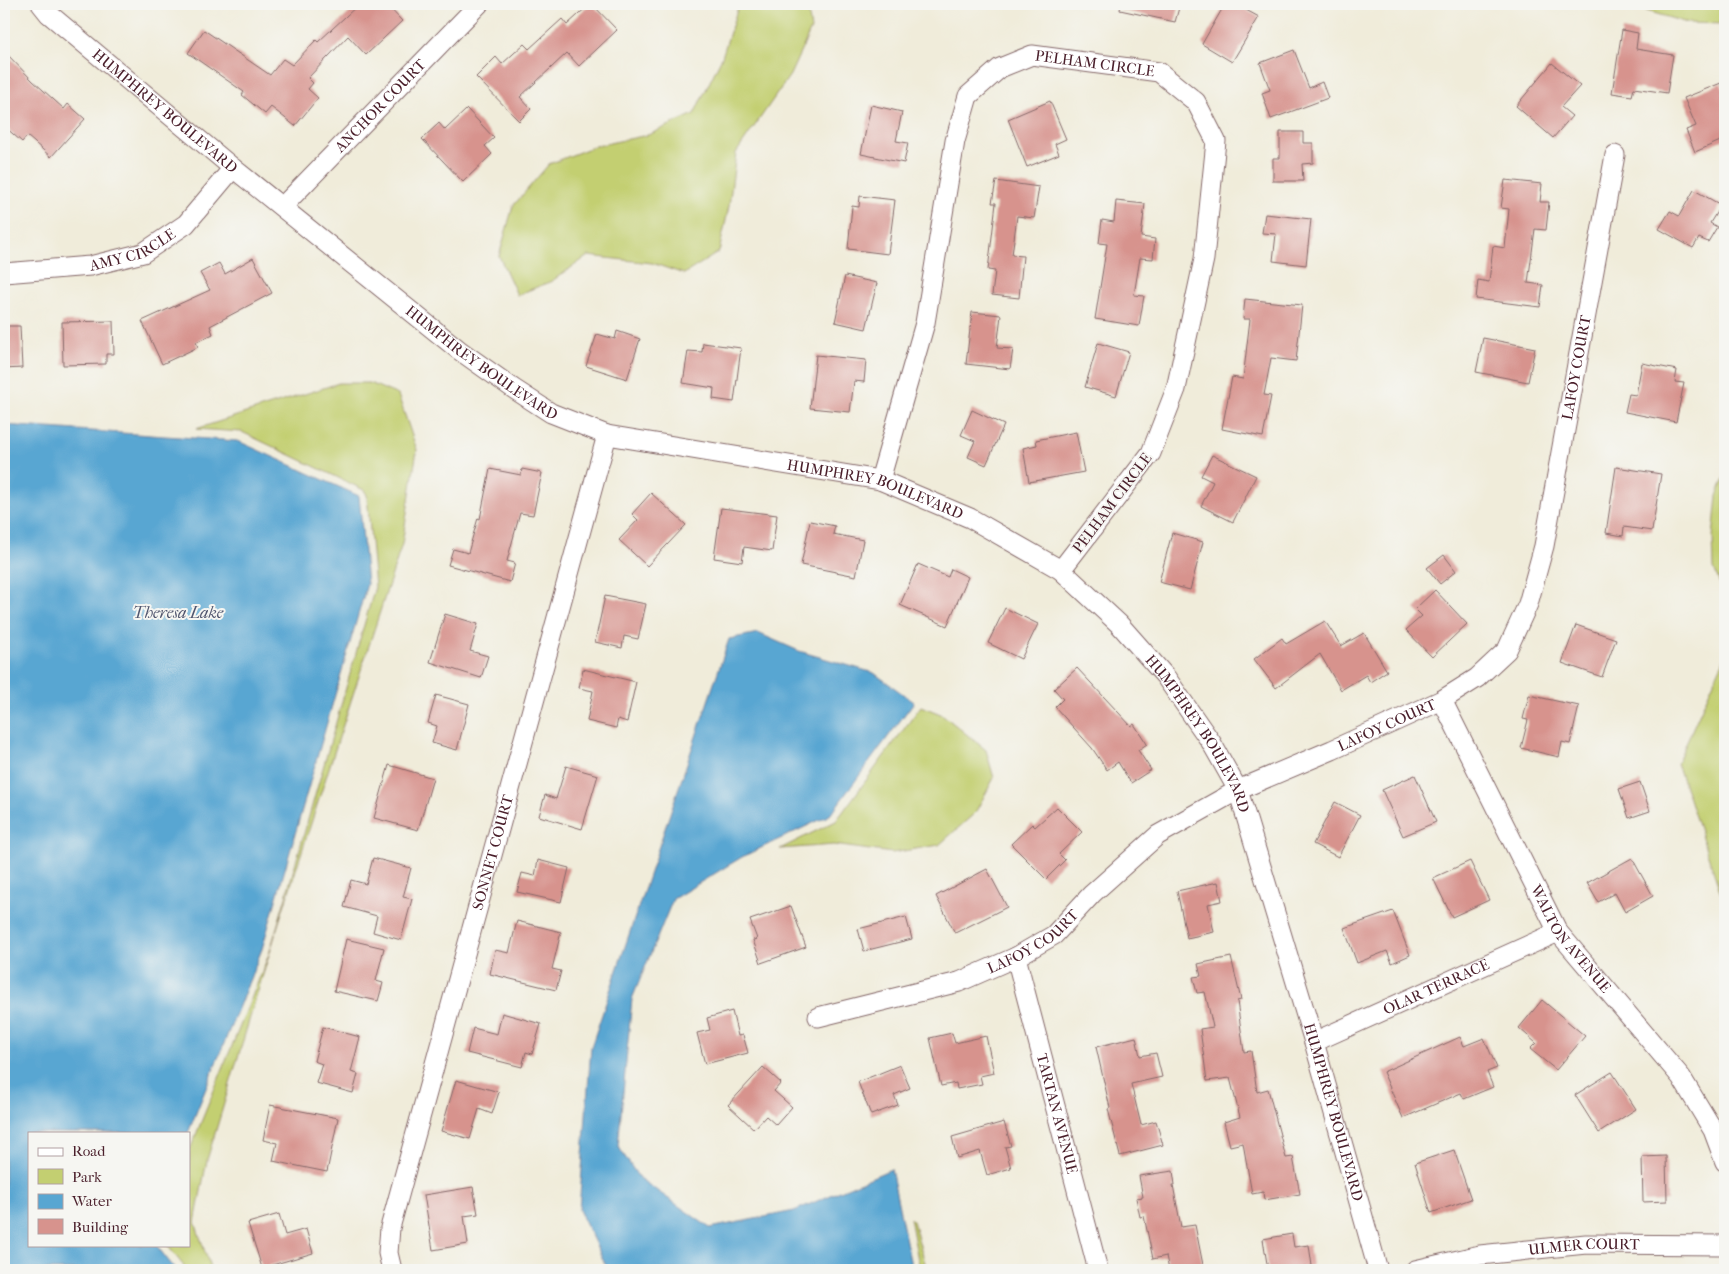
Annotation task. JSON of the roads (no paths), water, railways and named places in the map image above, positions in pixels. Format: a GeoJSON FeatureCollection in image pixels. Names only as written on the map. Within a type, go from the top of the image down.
{"type":"FeatureCollection","features":[{"type":"Feature","properties":{"kind":"street","name":"HUMPHREY BOULEVARD"},"geometry":{"type":"LineString","coordinates":[[41,4],[49,14],[233,168],[459,350],[551,413],[607,435],[880,480],[970,518],[1061,570],[1119,624],[1165,676],[1211,742],[1238,790],[1314,1042],[1378,1270]]}},
{"type":"Feature","properties":{"kind":"street","name":"ANCHOR COURT"},"geometry":{"type":"LineString","coordinates":[[282,207],[478,4]]}},
{"type":"Feature","properties":{"kind":"street","name":"PELHAM CIRCLE"},"geometry":{"type":"LineString","coordinates":[[880,480],[925,323],[955,141],[968,96],[1000,68],[1032,55],[1159,72],[1196,102],[1216,141],[1204,259],[1176,389],[1151,453],[1061,570]]}},
{"type":"Feature","properties":{"kind":"street","name":"LAFOY COURT"},"geometry":{"type":"LineString","coordinates":[[818,1017],[959,982],[1016,957],[1054,935],[1092,894],[1158,834],[1238,790],[1442,700],[1477,678],[1507,650],[1528,604],[1544,546],[1615,155]]}},
{"type":"Feature","properties":{"kind":"street","name":"AMY CIRCLE"},"geometry":{"type":"LineString","coordinates":[[4,273],[90,266],[143,253],[186,224],[233,168]]}},
{"type":"Feature","properties":{"kind":"street","name":"SONNET COURT"},"geometry":{"type":"LineString","coordinates":[[392,1270],[388,1253],[390,1228],[607,435]]}},
{"type":"Feature","properties":{"kind":"street","name":"WALTON AVENUE"},"geometry":{"type":"LineString","coordinates":[[1442,700],[1558,932],[1681,1076],[1713,1130],[1725,1162]]}},
{"type":"Feature","properties":{"kind":"street","name":"OLAR TERRACE"},"geometry":{"type":"LineString","coordinates":[[1314,1042],[1558,932]]}},
{"type":"Feature","properties":{"kind":"street","name":"TARTAN AVENUE"},"geometry":{"type":"LineString","coordinates":[[1016,957],[1098,1270]]}},
{"type":"Feature","properties":{"kind":"street","name":"ULMER COURT"},"geometry":{"type":"LineString","coordinates":[[1415,1270],[1480,1255],[1586,1244],[1725,1245]]}},
{"type":"Feature","properties":{"kind":"water","name":"Theresa Lake"},"geometry":{"type":"Polygon","coordinates":[[[4,425],[238,441],[359,496],[367,584],[262,949],[188,1132],[28,1132],[28,1246],[157,1246],[176,1270],[4,1270],[4,425]]]}},
{"type":"Feature","properties":{"kind":"water"},"geometry":{"type":"Polygon","coordinates":[[[758,633],[799,651],[874,673],[914,702],[830,815],[742,857],[673,899],[632,999],[618,1146],[639,1178],[710,1228],[794,1211],[891,1169],[912,1270],[608,1270],[579,1210],[591,1047],[729,639],[758,633]]]}}]}
